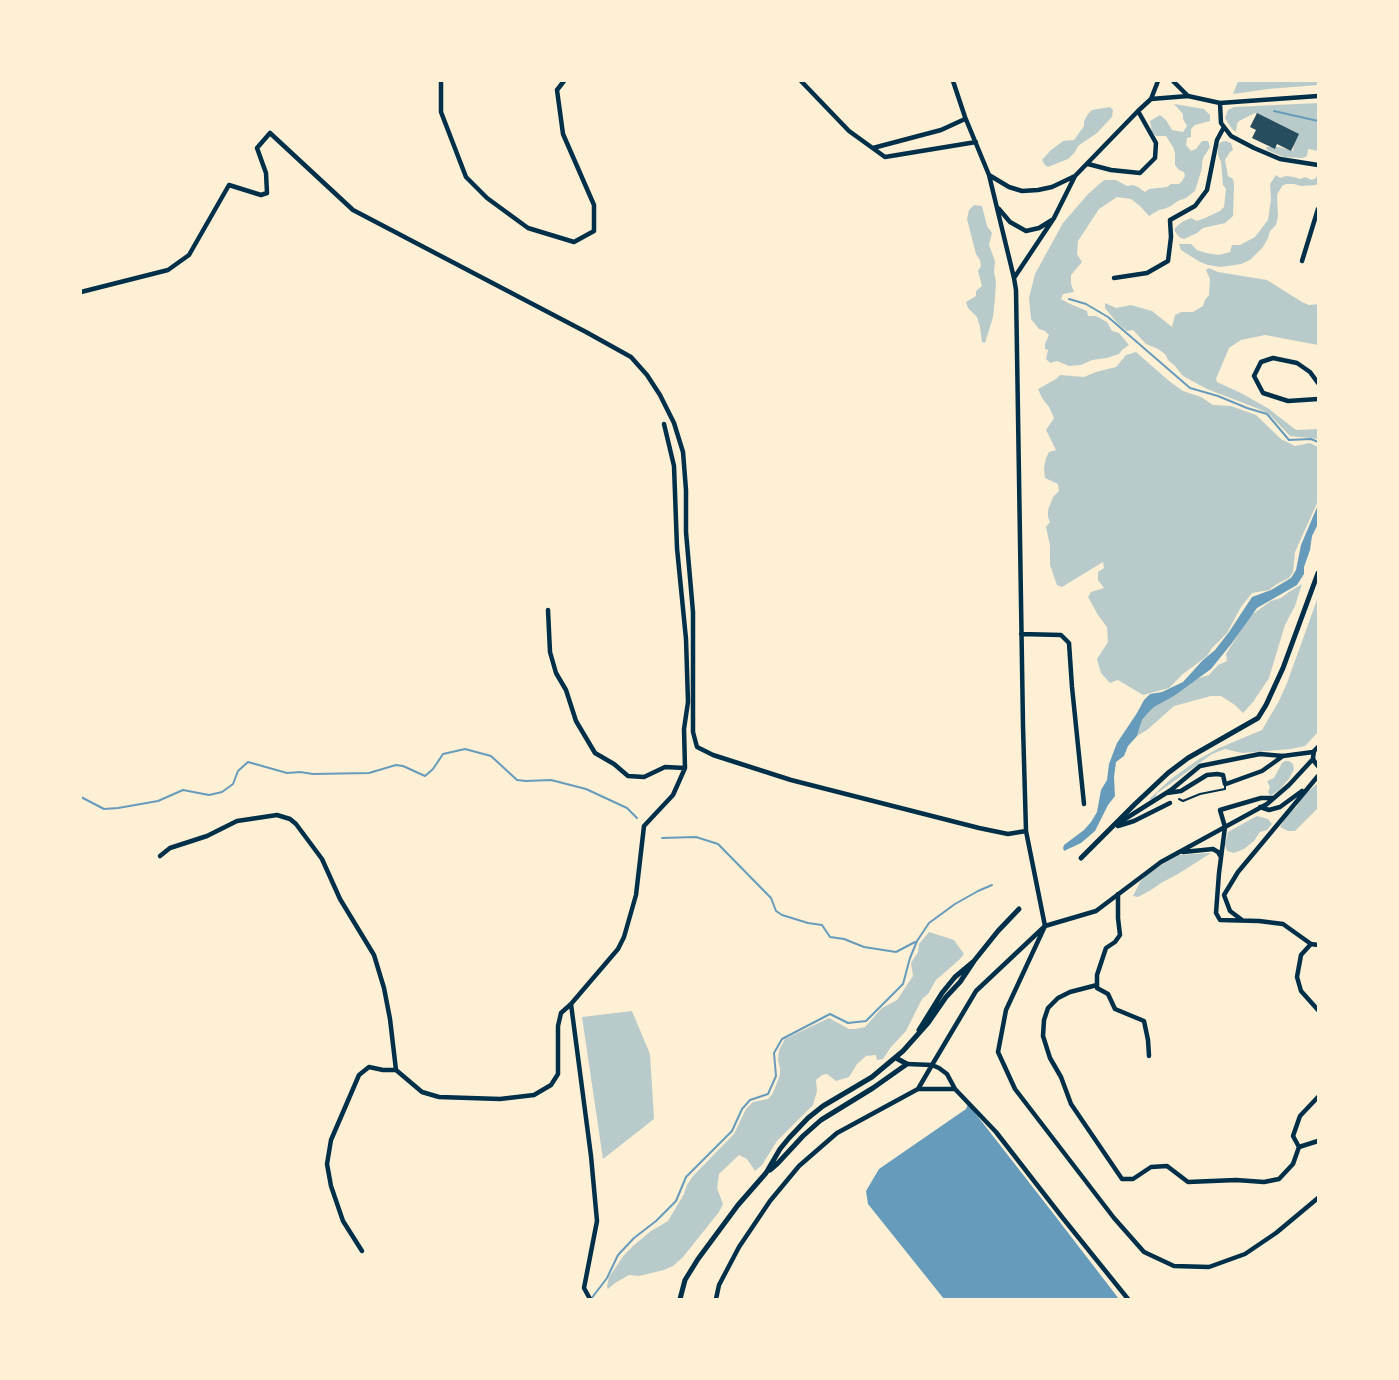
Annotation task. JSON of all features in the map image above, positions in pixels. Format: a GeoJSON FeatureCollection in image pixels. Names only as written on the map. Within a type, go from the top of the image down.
{"type":"FeatureCollection","features":[{"type":"Feature","properties":{"kind":"street"},"geometry":{"type":"LineString","coordinates":[[441,81],[441,112],[466,177],[487,198],[528,228],[574,242],[594,231],[594,205],[563,134],[557,90],[564,81]]}},
{"type":"Feature","properties":{"kind":"street"},"geometry":{"type":"LineString","coordinates":[[801,81],[849,131],[885,157],[976,142]]}},
{"type":"Feature","properties":{"kind":"street"},"geometry":{"type":"LineString","coordinates":[[953,81],[965,119],[989,175],[1016,290],[1026,831],[1045,926],[1006,1010],[998,1052],[1015,1089],[1114,1218],[1144,1252],[1174,1266],[1209,1267],[1245,1254],[1276,1233],[1318,1198]]}},
{"type":"Feature","properties":{"kind":"street"},"geometry":{"type":"LineString","coordinates":[[989,175],[1009,187],[1022,191],[1052,187],[1075,176],[1151,99],[1158,81]]}},
{"type":"Feature","properties":{"kind":"street"},"geometry":{"type":"LineString","coordinates":[[1173,81],[1188,96]]}},
{"type":"Feature","properties":{"kind":"street"},"geometry":{"type":"LineString","coordinates":[[1151,99],[1188,96],[1220,103],[1318,96]]}},
{"type":"Feature","properties":{"kind":"street"},"geometry":{"type":"LineString","coordinates":[[1220,103],[1221,123],[1232,136],[1280,159],[1318,165]]}},
{"type":"Feature","properties":{"kind":"street"},"geometry":{"type":"LineString","coordinates":[[1088,164],[1111,170],[1140,173],[1155,158],[1156,143],[1138,111]]}},
{"type":"Feature","properties":{"kind":"street"},"geometry":{"type":"LineString","coordinates":[[873,148],[941,130],[965,119]]}},
{"type":"Feature","properties":{"kind":"street"},"geometry":{"type":"LineString","coordinates":[[1114,278],[1147,273],[1168,261],[1171,237],[1170,220],[1195,206],[1207,190],[1217,140],[1224,127]]}},
{"type":"Feature","properties":{"kind":"street"},"geometry":{"type":"LineString","coordinates":[[81,292],[168,270],[189,255],[229,185],[261,195],[267,193],[266,173],[257,148],[270,133],[353,210],[631,357],[647,375],[674,423],[683,452],[686,532],[693,612],[693,732],[697,747],[713,755],[791,780],[1008,834],[1026,831]]}},
{"type":"Feature","properties":{"kind":"street"},"geometry":{"type":"LineString","coordinates":[[1014,278],[1054,218],[1075,176]]}},
{"type":"Feature","properties":{"kind":"street"},"geometry":{"type":"LineString","coordinates":[[997,207],[1010,222],[1026,231],[1039,228],[1054,218]]}},
{"type":"Feature","properties":{"kind":"street"},"geometry":{"type":"LineString","coordinates":[[1302,261],[1318,209]]}},
{"type":"Feature","properties":{"kind":"street"},"geometry":{"type":"LineString","coordinates":[[1318,383],[1310,372],[1297,363],[1273,358],[1262,362],[1254,376],[1263,393],[1288,401],[1318,399]]}},
{"type":"Feature","properties":{"kind":"street"},"geometry":{"type":"LineString","coordinates":[[362,1251],[343,1221],[331,1186],[327,1164],[332,1140],[359,1075],[369,1067],[396,1070],[422,1092],[439,1097],[500,1099],[534,1095],[551,1085],[558,1074],[558,1026],[561,1013],[618,949],[624,937],[636,895],[644,826],[673,795],[685,768],[684,729],[688,702],[686,639],[677,548],[674,466],[664,424]]}},
{"type":"Feature","properties":{"kind":"street"},"geometry":{"type":"LineString","coordinates":[[1081,858],[1167,773],[1188,758],[1258,718],[1283,668],[1318,573]]}},
{"type":"Feature","properties":{"kind":"street"},"geometry":{"type":"LineString","coordinates":[[548,610],[550,652],[556,673],[566,690],[576,721],[595,753],[614,764],[628,776],[644,777],[665,766],[685,768]]}},
{"type":"Feature","properties":{"kind":"street"},"geometry":{"type":"LineString","coordinates":[[1021,634],[1061,635],[1069,643],[1084,804]]}},
{"type":"Feature","properties":{"kind":"street"},"geometry":{"type":"LineString","coordinates":[[918,1089],[976,991],[1045,926],[1096,911],[1161,862],[1267,804],[1289,785],[1318,747]]}},
{"type":"Feature","properties":{"kind":"street"},"geometry":{"type":"LineString","coordinates":[[1112,827],[1164,794],[1200,766],[1260,754],[1313,755]]}},
{"type":"Feature","properties":{"kind":"street"},"geometry":{"type":"LineString","coordinates":[[1313,755],[1318,766]]}},
{"type":"Feature","properties":{"kind":"street"},"geometry":{"type":"LineString","coordinates":[[1164,794],[1181,791],[1207,775],[1223,775],[1225,784],[1262,771],[1283,756]]}},
{"type":"Feature","properties":{"kind":"street"},"geometry":{"type":"LineString","coordinates":[[1260,807],[1269,810],[1280,807],[1318,777]]}},
{"type":"Feature","properties":{"kind":"street"},"geometry":{"type":"LineString","coordinates":[[1242,920],[1230,911],[1224,895],[1243,865],[1318,777]]}},
{"type":"Feature","properties":{"kind":"street"},"geometry":{"type":"LineString","coordinates":[[1274,798],[1257,799],[1220,810],[1226,827],[1216,913],[1220,920],[1282,924],[1311,944],[1318,945]]}},
{"type":"Feature","properties":{"kind":"street"},"geometry":{"type":"LineString","coordinates":[[1257,799],[1260,807]]}},
{"type":"Feature","properties":{"kind":"street"},"geometry":{"type":"LineString","coordinates":[[1112,827],[1134,821],[1170,803]]}},
{"type":"Feature","properties":{"kind":"street"},"geometry":{"type":"LineString","coordinates":[[1242,803],[1246,815]]}},
{"type":"Feature","properties":{"kind":"street"},"geometry":{"type":"LineString","coordinates":[[160,856],[170,848],[207,836],[237,821],[277,815],[290,819],[296,824],[322,859],[340,899],[374,955],[390,1019],[396,1070]]}},
{"type":"Feature","properties":{"kind":"street"},"geometry":{"type":"LineString","coordinates":[[1180,852],[1212,849],[1221,857]]}},
{"type":"Feature","properties":{"kind":"street"},"geometry":{"type":"LineString","coordinates":[[1118,894],[1120,934],[1115,942],[1106,948],[1097,975],[1097,988],[1108,994],[1115,1009],[1144,1021],[1149,1056]]}},
{"type":"Feature","properties":{"kind":"street"},"geometry":{"type":"LineString","coordinates":[[766,1173],[780,1149],[808,1118],[823,1106],[872,1077],[896,1058],[928,1023],[998,931],[1019,909]]}},
{"type":"Feature","properties":{"kind":"street"},"geometry":{"type":"LineString","coordinates":[[1311,944],[1300,955],[1297,977],[1301,991],[1318,1010]]}},
{"type":"Feature","properties":{"kind":"street"},"geometry":{"type":"LineString","coordinates":[[1097,985],[1070,992],[1058,998],[1048,1008],[1044,1020],[1043,1036],[1050,1058],[1061,1077],[1071,1104],[1122,1179],[1133,1179],[1151,1167],[1167,1166],[1188,1182],[1236,1180],[1264,1182],[1279,1179],[1293,1164],[1299,1147],[1293,1136],[1300,1116],[1318,1097]]}},
{"type":"Feature","properties":{"kind":"street"},"geometry":{"type":"LineString","coordinates":[[571,1004],[597,1221],[584,1288],[590,1299]]}},
{"type":"Feature","properties":{"kind":"street"},"geometry":{"type":"LineString","coordinates":[[896,1058],[907,1065],[932,1065],[947,1074],[956,1089],[996,1132],[1128,1299]]}},
{"type":"Feature","properties":{"kind":"street"},"geometry":{"type":"LineString","coordinates":[[680,1299],[685,1280],[698,1259],[738,1205],[766,1173],[821,1120],[907,1065]]}},
{"type":"Feature","properties":{"kind":"street"},"geometry":{"type":"LineString","coordinates":[[716,1299],[719,1285],[739,1247],[770,1200],[799,1166],[837,1133],[918,1089],[956,1089]]}},
{"type":"Feature","properties":{"kind":"street"},"geometry":{"type":"LineString","coordinates":[[1299,1147],[1318,1140]]}},
{"type":"Feature","properties":{"kind":"lane"},"geometry":{"type":"LineString","coordinates":[[1179,799],[1183,801],[1200,794],[1225,789],[1225,784]]}},
{"type":"Feature","properties":{"kind":"shaded area"},"geometry":{"type":"Polygon","coordinates":[[[1238,81],[1318,81],[1318,85],[1233,94],[1238,81]]]}},
{"type":"Feature","properties":{"kind":"shaded area"},"geometry":{"type":"Polygon","coordinates":[[[1318,103],[1318,151],[1308,149],[1307,156],[1303,158],[1284,157],[1267,150],[1266,147],[1279,147],[1293,151],[1295,134],[1255,113],[1239,121],[1236,132],[1225,118],[1228,110],[1234,107],[1318,103]]]}},
{"type":"Feature","properties":{"kind":"shaded area"},"geometry":{"type":"Polygon","coordinates":[[[1174,104],[1204,109],[1210,115],[1210,121],[1195,125],[1191,129],[1191,137],[1187,138],[1186,145],[1191,151],[1196,149],[1202,141],[1208,141],[1210,147],[1203,158],[1195,191],[1186,198],[1149,216],[1131,199],[1117,197],[1099,209],[1078,241],[1077,254],[1082,262],[1071,275],[1074,292],[1063,294],[1061,299],[1087,311],[1088,316],[1096,316],[1107,322],[1112,331],[1119,333],[1129,345],[1119,354],[1081,365],[1069,366],[1057,361],[1050,363],[1046,359],[1048,350],[1045,349],[1049,335],[1039,329],[1031,319],[1029,298],[1035,274],[1063,223],[1088,194],[1104,180],[1116,180],[1127,186],[1138,187],[1145,192],[1149,189],[1179,184],[1182,181],[1185,176],[1184,172],[1175,165],[1173,147],[1166,136],[1156,136],[1152,132],[1150,121],[1160,115],[1172,130],[1183,132],[1187,126],[1183,114],[1174,104]]]}},
{"type":"Feature","properties":{"kind":"shaded area"},"geometry":{"type":"Polygon","coordinates":[[[1110,107],[1113,110],[1112,117],[1097,133],[1078,146],[1068,159],[1048,167],[1045,165],[1042,160],[1050,151],[1063,141],[1074,140],[1092,110],[1110,107]]]}},
{"type":"Feature","properties":{"kind":"shaded area"},"geometry":{"type":"Polygon","coordinates":[[[1226,141],[1231,143],[1233,150],[1225,160],[1228,176],[1233,179],[1234,185],[1233,216],[1225,223],[1203,228],[1184,239],[1179,237],[1174,230],[1182,222],[1191,218],[1197,221],[1224,207],[1226,189],[1223,185],[1218,145],[1226,141]]]}},
{"type":"Feature","properties":{"kind":"shaded area"},"geometry":{"type":"Polygon","coordinates":[[[1318,173],[1316,185],[1286,184],[1282,186],[1277,195],[1276,225],[1270,231],[1263,247],[1250,260],[1241,264],[1220,267],[1200,262],[1181,250],[1179,244],[1191,244],[1197,250],[1206,253],[1219,255],[1230,252],[1232,245],[1240,245],[1255,237],[1268,220],[1271,199],[1270,184],[1276,175],[1280,178],[1305,177],[1312,180],[1318,173]]]}},
{"type":"Feature","properties":{"kind":"shaded area"},"geometry":{"type":"Polygon","coordinates":[[[974,205],[982,206],[987,226],[992,233],[989,245],[995,261],[993,317],[985,343],[982,342],[977,317],[968,308],[966,302],[976,296],[976,291],[982,286],[978,271],[981,266],[980,260],[976,254],[967,219],[969,210],[974,205]]]}},
{"type":"Feature","properties":{"kind":"shaded area"},"geometry":{"type":"Polygon","coordinates":[[[1209,268],[1218,272],[1267,280],[1302,302],[1309,305],[1318,304],[1318,345],[1265,335],[1241,340],[1229,348],[1216,379],[1217,382],[1269,409],[1296,430],[1318,429],[1318,439],[1290,436],[1269,414],[1207,389],[1183,376],[1165,354],[1146,344],[1133,330],[1127,331],[1105,308],[1105,303],[1116,308],[1131,305],[1152,311],[1172,327],[1175,315],[1181,312],[1193,312],[1203,306],[1209,295],[1210,279],[1206,270],[1209,268]]]}},
{"type":"Feature","properties":{"kind":"shaded area"},"geometry":{"type":"Polygon","coordinates":[[[1136,352],[1183,391],[1201,397],[1213,405],[1231,406],[1256,415],[1281,439],[1295,446],[1310,443],[1318,447],[1318,501],[1295,552],[1293,572],[1289,578],[1269,590],[1252,593],[1241,607],[1227,633],[1207,656],[1169,688],[1143,695],[1118,680],[1110,683],[1101,673],[1097,659],[1108,642],[1107,627],[1088,597],[1091,592],[1104,588],[1098,580],[1098,572],[1104,568],[1103,562],[1062,587],[1057,585],[1050,565],[1050,545],[1046,527],[1050,522],[1048,510],[1053,497],[1059,491],[1058,484],[1045,478],[1046,458],[1049,452],[1056,450],[1046,430],[1054,418],[1038,389],[1060,375],[1084,377],[1116,367],[1126,355],[1136,352]]]}},
{"type":"Feature","properties":{"kind":"shaded area"},"geometry":{"type":"Polygon","coordinates":[[[1302,584],[1295,606],[1285,625],[1269,678],[1243,713],[1221,696],[1211,696],[1174,706],[1137,736],[1142,720],[1154,707],[1174,696],[1196,679],[1209,675],[1218,665],[1227,661],[1226,654],[1250,616],[1302,584]]]}},
{"type":"Feature","properties":{"kind":"shaded area"},"geometry":{"type":"Polygon","coordinates":[[[1318,597],[1318,732],[1305,746],[1291,749],[1242,753],[1225,749],[1212,754],[1156,794],[1152,800],[1149,799],[1171,779],[1199,759],[1262,730],[1287,683],[1318,597]]]}},
{"type":"Feature","properties":{"kind":"shaded area"},"geometry":{"type":"Polygon","coordinates":[[[1285,761],[1293,764],[1294,769],[1279,790],[1270,795],[1267,781],[1274,778],[1285,761]]]}},
{"type":"Feature","properties":{"kind":"shaded area"},"geometry":{"type":"Polygon","coordinates":[[[1318,783],[1318,808],[1295,831],[1288,831],[1280,827],[1303,796],[1318,783]]]}},
{"type":"Feature","properties":{"kind":"shaded area"},"geometry":{"type":"Polygon","coordinates":[[[1257,816],[1268,819],[1272,824],[1267,830],[1260,832],[1244,849],[1234,853],[1227,851],[1225,845],[1228,832],[1257,816]]]}},
{"type":"Feature","properties":{"kind":"shaded area"},"geometry":{"type":"Polygon","coordinates":[[[1211,853],[1151,890],[1138,897],[1133,896],[1146,875],[1178,855],[1211,853]]]}},
{"type":"Feature","properties":{"kind":"shaded area"},"geometry":{"type":"Polygon","coordinates":[[[929,932],[954,940],[964,954],[936,980],[928,994],[922,999],[906,1031],[883,1059],[877,1060],[876,1055],[866,1056],[857,1064],[849,1077],[836,1081],[827,1074],[816,1080],[817,1091],[813,1105],[777,1141],[762,1165],[755,1171],[747,1159],[739,1155],[719,1174],[717,1188],[723,1204],[683,1257],[664,1270],[639,1276],[629,1275],[608,1289],[609,1277],[624,1255],[651,1231],[668,1221],[693,1176],[734,1134],[746,1109],[753,1102],[768,1099],[773,1093],[780,1075],[779,1050],[785,1039],[829,1018],[849,1029],[865,1027],[882,1008],[897,1000],[913,976],[911,963],[918,952],[919,944],[929,932]]]}},
{"type":"Feature","properties":{"kind":"shaded area"},"geometry":{"type":"Polygon","coordinates":[[[632,1011],[650,1054],[654,1119],[603,1159],[582,1017],[632,1011]]]}},
{"type":"Feature","properties":{"kind":"water"},"geometry":{"type":"Polygon","coordinates":[[[1318,505],[1318,524],[1312,536],[1304,574],[1297,585],[1257,608],[1211,669],[1149,712],[1142,720],[1137,736],[1128,746],[1124,756],[1116,762],[1115,796],[1095,831],[1081,843],[1064,851],[1064,845],[1084,830],[1097,812],[1101,790],[1107,780],[1109,764],[1117,743],[1144,700],[1150,694],[1162,692],[1183,682],[1215,650],[1252,597],[1271,590],[1291,578],[1296,570],[1301,545],[1318,505]]]}},
{"type":"Feature","properties":{"kind":"water"},"geometry":{"type":"Polygon","coordinates":[[[968,1104],[1119,1299],[944,1299],[868,1204],[866,1191],[879,1169],[966,1109],[968,1104]]]}},
{"type":"Feature","properties":{"kind":"building"},"geometry":{"type":"Polygon","coordinates":[[[1257,113],[1299,134],[1291,151],[1277,144],[1275,149],[1252,138],[1256,130],[1250,127],[1257,113]]]}},
{"type":"Feature","properties":{"kind":"waterway"},"geometry":{"type":"LineString","coordinates":[[1274,111],[1318,121]]}},
{"type":"Feature","properties":{"kind":"waterway"},"geometry":{"type":"LineString","coordinates":[[1069,299],[1086,304],[1108,317],[1190,388],[1267,414],[1289,440],[1311,439],[1318,442]]}},
{"type":"Feature","properties":{"kind":"waterway"},"geometry":{"type":"LineString","coordinates":[[81,797],[104,809],[158,801],[183,790],[209,795],[222,792],[233,784],[238,771],[248,762],[287,773],[313,774],[369,773],[396,765],[425,776],[443,754],[465,749],[491,756],[517,780],[551,780],[586,789],[627,808],[637,818]]}},
{"type":"Feature","properties":{"kind":"waterway"},"geometry":{"type":"LineString","coordinates":[[662,838],[696,837],[718,844],[771,898],[776,911],[808,923],[822,925],[830,937],[844,939],[864,947],[896,952],[915,942]]}},
{"type":"Feature","properties":{"kind":"waterway"},"geometry":{"type":"LineString","coordinates":[[591,1299],[607,1278],[618,1255],[676,1201],[686,1177],[732,1131],[742,1109],[750,1100],[768,1094],[776,1076],[774,1053],[782,1039],[830,1014],[848,1023],[866,1021],[903,984],[917,941],[929,923],[955,904],[992,885]]}}]}
